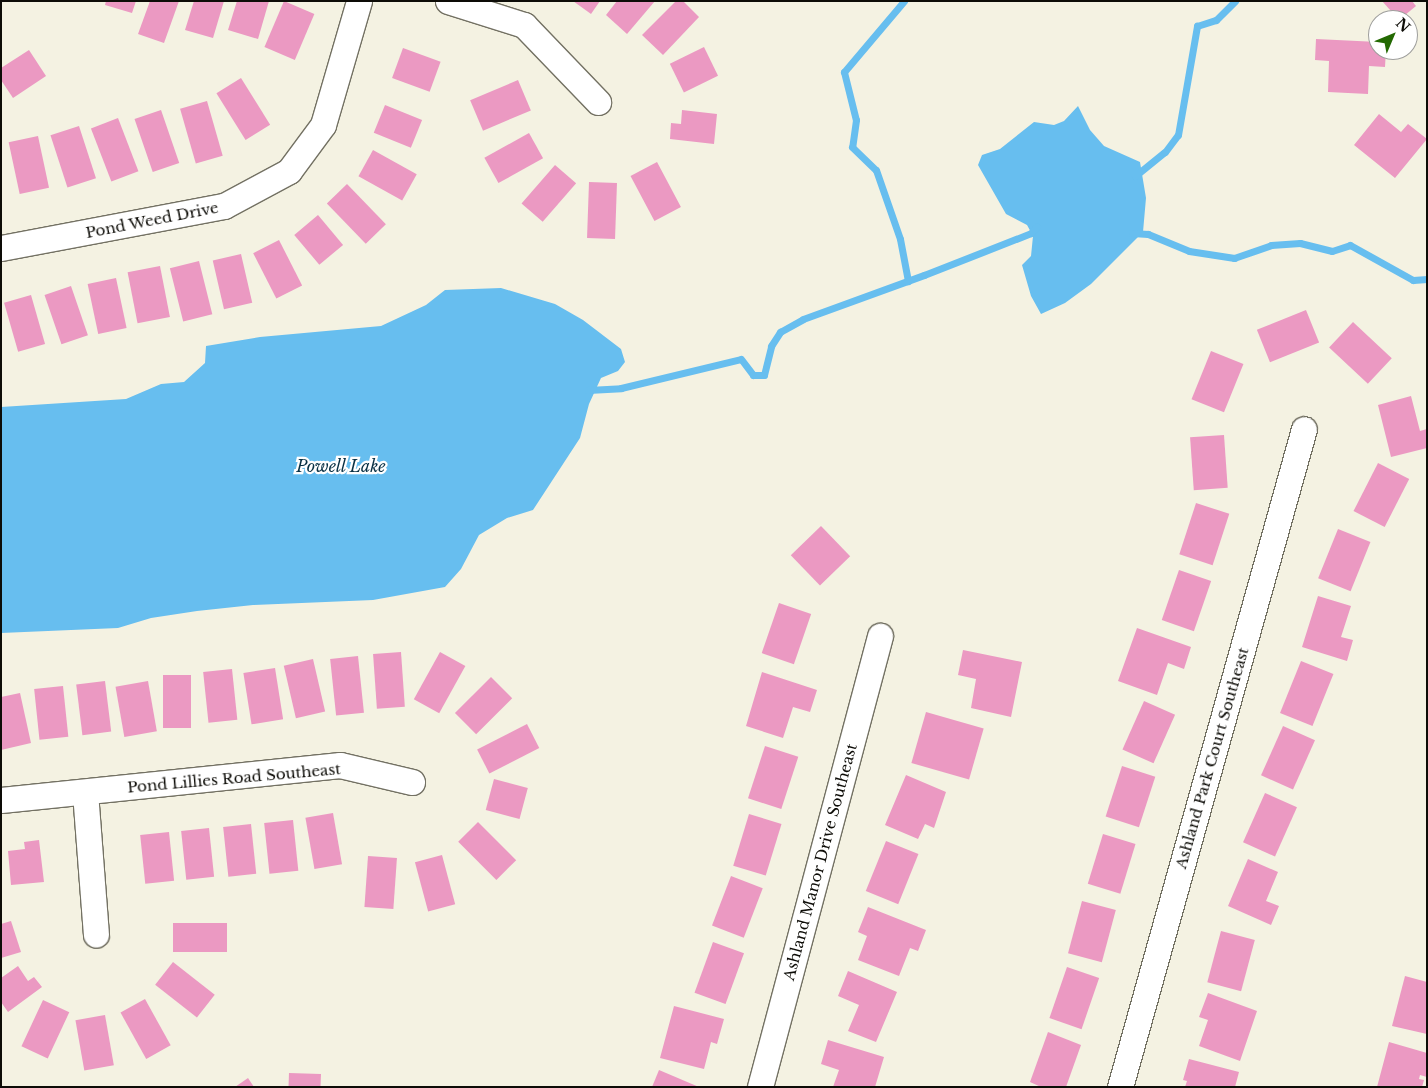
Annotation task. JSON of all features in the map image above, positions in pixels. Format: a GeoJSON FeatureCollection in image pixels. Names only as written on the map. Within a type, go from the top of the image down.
{"type":"FeatureCollection","features":[{"type":"Feature","properties":{"kind":"street","name":"Pond Weed Drive"},"geometry":{"type":"LineString","coordinates":[[1,248],[224,206],[289,171],[323,125],[359,1]]}},
{"type":"Feature","properties":{"kind":"street"},"geometry":{"type":"LineString","coordinates":[[448,1],[524,25],[598,102]]}},
{"type":"Feature","properties":{"kind":"street","name":"Ashland Park Court Southeast"},"geometry":{"type":"LineString","coordinates":[[1120,1087],[1304,429]]}},
{"type":"Feature","properties":{"kind":"street","name":"Ashland Manor Drive Southeast"},"geometry":{"type":"LineString","coordinates":[[760,1087],[880,636]]}},
{"type":"Feature","properties":{"kind":"street","name":"Pond Lillies Road Southeast"},"geometry":{"type":"LineString","coordinates":[[1,800],[340,765],[412,782]]}},
{"type":"Feature","properties":{"kind":"street"},"geometry":{"type":"LineString","coordinates":[[85,792],[96,935]]}},
{"type":"Feature","properties":{"kind":"water"},"geometry":{"type":"Polygon","coordinates":[[[1078,106],[1090,130],[1104,146],[1140,162],[1146,198],[1143,232],[1091,284],[1065,303],[1041,314],[1031,296],[1022,265],[1031,256],[1033,236],[1027,225],[1006,214],[978,165],[982,155],[1000,149],[1034,122],[1054,125],[1064,121],[1078,106]]]}},
{"type":"Feature","properties":{"kind":"water","name":"Powell Lake"},"geometry":{"type":"Polygon","coordinates":[[[501,288],[555,304],[583,320],[621,349],[625,362],[618,371],[601,378],[589,404],[580,438],[533,510],[507,518],[479,535],[461,569],[445,587],[373,600],[253,605],[197,611],[151,618],[118,628],[1,633],[1,407],[126,399],[161,384],[184,382],[205,363],[206,346],[260,337],[381,326],[426,305],[445,290],[501,288]]]}},
{"type":"Feature","properties":{"kind":"building"},"geometry":{"type":"Polygon","coordinates":[[[106,1],[136,1],[132,13],[105,5],[106,1]]]}},
{"type":"Feature","properties":{"kind":"building"},"geometry":{"type":"Polygon","coordinates":[[[150,1],[179,1],[164,43],[138,34],[150,1]]]}},
{"type":"Feature","properties":{"kind":"building"},"geometry":{"type":"Polygon","coordinates":[[[194,1],[224,1],[213,38],[185,30],[194,1]]]}},
{"type":"Feature","properties":{"kind":"building"},"geometry":{"type":"Polygon","coordinates":[[[237,1],[269,1],[258,39],[228,30],[237,1]]]}},
{"type":"Feature","properties":{"kind":"building"},"geometry":{"type":"Polygon","coordinates":[[[284,1],[314,14],[295,60],[264,47],[284,1]]]}},
{"type":"Feature","properties":{"kind":"building"},"geometry":{"type":"Polygon","coordinates":[[[573,1],[600,1],[591,14],[573,1]]]}},
{"type":"Feature","properties":{"kind":"building"},"geometry":{"type":"Polygon","coordinates":[[[617,1],[655,1],[627,34],[606,15],[617,1]]]}},
{"type":"Feature","properties":{"kind":"building"},"geometry":{"type":"Polygon","coordinates":[[[676,1],[683,1],[699,17],[663,55],[642,35],[676,1]]]}},
{"type":"Feature","properties":{"kind":"building"},"geometry":{"type":"Polygon","coordinates":[[[1382,1],[1412,1],[1416,6],[1411,10],[1390,10],[1382,1]]]}},
{"type":"Feature","properties":{"kind":"building"},"geometry":{"type":"Polygon","coordinates":[[[1316,39],[1368,42],[1368,60],[1385,60],[1385,67],[1369,66],[1368,94],[1328,92],[1329,61],[1315,60],[1316,39]]]}},
{"type":"Feature","properties":{"kind":"building"},"geometry":{"type":"Polygon","coordinates":[[[704,47],[718,76],[684,92],[670,64],[704,47]]]}},
{"type":"Feature","properties":{"kind":"building"},"geometry":{"type":"Polygon","coordinates":[[[403,48],[441,62],[430,92],[392,78],[403,48]]]}},
{"type":"Feature","properties":{"kind":"building"},"geometry":{"type":"Polygon","coordinates":[[[29,50],[46,76],[13,98],[1,80],[1,68],[29,50]]]}},
{"type":"Feature","properties":{"kind":"building"},"geometry":{"type":"Polygon","coordinates":[[[241,78],[270,125],[246,140],[216,93],[241,78]]]}},
{"type":"Feature","properties":{"kind":"building"},"geometry":{"type":"Polygon","coordinates":[[[518,80],[531,110],[483,131],[470,100],[518,80]]]}},
{"type":"Feature","properties":{"kind":"building"},"geometry":{"type":"Polygon","coordinates":[[[207,101],[223,156],[196,164],[180,109],[207,101]]]}},
{"type":"Feature","properties":{"kind":"building"},"geometry":{"type":"Polygon","coordinates":[[[385,105],[422,120],[411,148],[374,133],[385,105]]]}},
{"type":"Feature","properties":{"kind":"building"},"geometry":{"type":"Polygon","coordinates":[[[161,110],[179,163],[153,172],[135,119],[161,110]]]}},
{"type":"Feature","properties":{"kind":"building"},"geometry":{"type":"Polygon","coordinates":[[[682,110],[717,114],[714,144],[670,139],[671,123],[681,124],[682,110]]]}},
{"type":"Feature","properties":{"kind":"building"},"geometry":{"type":"Polygon","coordinates":[[[1379,114],[1401,132],[1408,124],[1427,139],[1395,178],[1354,145],[1379,114]]]}},
{"type":"Feature","properties":{"kind":"building"},"geometry":{"type":"Polygon","coordinates":[[[118,118],[138,171],[111,182],[91,128],[118,118]]]}},
{"type":"Feature","properties":{"kind":"building"},"geometry":{"type":"Polygon","coordinates":[[[79,126],[96,178],[67,188],[50,135],[79,126]]]}},
{"type":"Feature","properties":{"kind":"building"},"geometry":{"type":"Polygon","coordinates":[[[529,133],[543,158],[498,183],[484,158],[529,133]]]}},
{"type":"Feature","properties":{"kind":"building"},"geometry":{"type":"Polygon","coordinates":[[[38,136],[49,188],[20,194],[9,142],[38,136]]]}},
{"type":"Feature","properties":{"kind":"building"},"geometry":{"type":"Polygon","coordinates":[[[373,150],[417,174],[402,200],[358,176],[373,150]]]}},
{"type":"Feature","properties":{"kind":"building"},"geometry":{"type":"Polygon","coordinates":[[[657,162],[681,207],[654,221],[631,176],[657,162]]]}},
{"type":"Feature","properties":{"kind":"building"},"geometry":{"type":"Polygon","coordinates":[[[555,165],[576,183],[543,222],[522,203],[555,165]]]}},
{"type":"Feature","properties":{"kind":"building"},"geometry":{"type":"Polygon","coordinates":[[[589,182],[617,183],[615,239],[587,238],[589,182]]]}},
{"type":"Feature","properties":{"kind":"building"},"geometry":{"type":"Polygon","coordinates":[[[347,184],[386,224],[366,244],[327,203],[347,184]]]}},
{"type":"Feature","properties":{"kind":"building"},"geometry":{"type":"Polygon","coordinates":[[[318,215],[343,245],[319,265],[294,235],[318,215]]]}},
{"type":"Feature","properties":{"kind":"building"},"geometry":{"type":"Polygon","coordinates":[[[279,240],[302,285],[276,299],[253,253],[279,240]]]}},
{"type":"Feature","properties":{"kind":"building"},"geometry":{"type":"Polygon","coordinates":[[[241,254],[252,303],[224,309],[213,261],[241,254]]]}},
{"type":"Feature","properties":{"kind":"building"},"geometry":{"type":"Polygon","coordinates":[[[199,261],[212,314],[183,322],[170,268],[199,261]]]}},
{"type":"Feature","properties":{"kind":"building"},"geometry":{"type":"Polygon","coordinates":[[[160,266],[170,317],[138,323],[128,272],[160,266]]]}},
{"type":"Feature","properties":{"kind":"building"},"geometry":{"type":"Polygon","coordinates":[[[116,278],[127,328],[98,334],[88,284],[116,278]]]}},
{"type":"Feature","properties":{"kind":"building"},"geometry":{"type":"Polygon","coordinates":[[[71,286],[88,335],[61,344],[45,295],[71,286]]]}},
{"type":"Feature","properties":{"kind":"building"},"geometry":{"type":"Polygon","coordinates":[[[31,295],[45,344],[18,352],[4,303],[31,295]]]}},
{"type":"Feature","properties":{"kind":"building"},"geometry":{"type":"Polygon","coordinates":[[[1306,310],[1319,342],[1270,362],[1257,330],[1306,310]]]}},
{"type":"Feature","properties":{"kind":"building"},"geometry":{"type":"Polygon","coordinates":[[[1353,322],[1392,358],[1368,384],[1329,348],[1353,322]]]}},
{"type":"Feature","properties":{"kind":"building"},"geometry":{"type":"Polygon","coordinates":[[[1211,351],[1243,364],[1224,412],[1192,399],[1211,351]]]}},
{"type":"Feature","properties":{"kind":"building"},"geometry":{"type":"Polygon","coordinates":[[[1411,396],[1420,431],[1427,429],[1427,448],[1391,457],[1378,405],[1411,396]]]}},
{"type":"Feature","properties":{"kind":"building"},"geometry":{"type":"Polygon","coordinates":[[[1224,435],[1228,488],[1194,490],[1190,437],[1224,435]]]}},
{"type":"Feature","properties":{"kind":"building"},"geometry":{"type":"Polygon","coordinates":[[[1378,463],[1409,479],[1385,527],[1353,511],[1378,463]]]}},
{"type":"Feature","properties":{"kind":"building"},"geometry":{"type":"Polygon","coordinates":[[[1196,503],[1229,514],[1213,565],[1179,554],[1196,503]]]}},
{"type":"Feature","properties":{"kind":"building"},"geometry":{"type":"Polygon","coordinates":[[[821,526],[850,556],[820,585],[791,555],[821,526]]]}},
{"type":"Feature","properties":{"kind":"building"},"geometry":{"type":"Polygon","coordinates":[[[1338,529],[1370,542],[1351,591],[1318,578],[1338,529]]]}},
{"type":"Feature","properties":{"kind":"building"},"geometry":{"type":"Polygon","coordinates":[[[1179,570],[1211,581],[1194,631],[1162,620],[1179,570]]]}},
{"type":"Feature","properties":{"kind":"building"},"geometry":{"type":"Polygon","coordinates":[[[1318,596],[1351,606],[1341,637],[1353,640],[1347,661],[1302,647],[1318,596]]]}},
{"type":"Feature","properties":{"kind":"building"},"geometry":{"type":"Polygon","coordinates":[[[779,603],[811,614],[794,664],[762,653],[779,603]]]}},
{"type":"Feature","properties":{"kind":"building"},"geometry":{"type":"Polygon","coordinates":[[[1137,628],[1191,647],[1184,669],[1168,663],[1157,695],[1118,681],[1137,628]]]}},
{"type":"Feature","properties":{"kind":"building"},"geometry":{"type":"Polygon","coordinates":[[[963,650],[1022,662],[1011,717],[971,708],[976,679],[958,675],[963,650]]]}},
{"type":"Feature","properties":{"kind":"building"},"geometry":{"type":"Polygon","coordinates":[[[401,652],[405,707],[377,709],[373,654],[401,652]]]}},
{"type":"Feature","properties":{"kind":"building"},"geometry":{"type":"Polygon","coordinates":[[[440,652],[465,666],[439,713],[414,699],[440,652]]]}},
{"type":"Feature","properties":{"kind":"building"},"geometry":{"type":"Polygon","coordinates":[[[358,656],[364,713],[336,716],[330,659],[358,656]]]}},
{"type":"Feature","properties":{"kind":"building"},"geometry":{"type":"Polygon","coordinates":[[[313,659],[325,712],[296,718],[284,666],[313,659]]]}},
{"type":"Feature","properties":{"kind":"building"},"geometry":{"type":"Polygon","coordinates":[[[1301,661],[1333,674],[1312,726],[1280,713],[1301,661]]]}},
{"type":"Feature","properties":{"kind":"building"},"geometry":{"type":"Polygon","coordinates":[[[275,668],[283,719],[252,724],[243,673],[275,668]]]}},
{"type":"Feature","properties":{"kind":"building"},"geometry":{"type":"Polygon","coordinates":[[[232,669],[237,720],[208,723],[203,672],[232,669]]]}},
{"type":"Feature","properties":{"kind":"building"},"geometry":{"type":"Polygon","coordinates":[[[762,672],[817,690],[810,712],[793,707],[783,738],[746,726],[762,672]]]}},
{"type":"Feature","properties":{"kind":"building"},"geometry":{"type":"Polygon","coordinates":[[[163,675],[191,675],[191,728],[163,728],[163,675]]]}},
{"type":"Feature","properties":{"kind":"building"},"geometry":{"type":"Polygon","coordinates":[[[491,677],[512,698],[476,734],[455,713],[491,677]]]}},
{"type":"Feature","properties":{"kind":"building"},"geometry":{"type":"Polygon","coordinates":[[[105,681],[111,732],[82,735],[76,685],[105,681]]]}},
{"type":"Feature","properties":{"kind":"building"},"geometry":{"type":"Polygon","coordinates":[[[148,681],[157,731],[124,737],[116,687],[148,681]]]}},
{"type":"Feature","properties":{"kind":"building"},"geometry":{"type":"Polygon","coordinates":[[[63,686],[68,737],[39,740],[34,689],[63,686]]]}},
{"type":"Feature","properties":{"kind":"building"},"geometry":{"type":"Polygon","coordinates":[[[20,693],[31,743],[1,750],[1,697],[20,693]]]}},
{"type":"Feature","properties":{"kind":"building"},"geometry":{"type":"Polygon","coordinates":[[[1144,701],[1175,715],[1154,763],[1122,749],[1144,701]]]}},
{"type":"Feature","properties":{"kind":"building"},"geometry":{"type":"Polygon","coordinates":[[[926,712],[984,729],[969,779],[911,763],[926,712]]]}},
{"type":"Feature","properties":{"kind":"building"},"geometry":{"type":"Polygon","coordinates":[[[527,724],[539,748],[489,773],[477,749],[527,724]]]}},
{"type":"Feature","properties":{"kind":"building"},"geometry":{"type":"Polygon","coordinates":[[[1283,726],[1315,740],[1293,790],[1261,775],[1283,726]]]}},
{"type":"Feature","properties":{"kind":"building"},"geometry":{"type":"Polygon","coordinates":[[[765,746],[798,757],[781,809],[748,798],[765,746]]]}},
{"type":"Feature","properties":{"kind":"building"},"geometry":{"type":"Polygon","coordinates":[[[1122,766],[1155,777],[1139,827],[1106,816],[1122,766]]]}},
{"type":"Feature","properties":{"kind":"building"},"geometry":{"type":"Polygon","coordinates":[[[906,775],[946,792],[934,828],[925,824],[918,839],[885,825],[906,775]]]}},
{"type":"Feature","properties":{"kind":"building"},"geometry":{"type":"Polygon","coordinates":[[[494,779],[528,788],[520,819],[486,810],[494,779]]]}},
{"type":"Feature","properties":{"kind":"building"},"geometry":{"type":"Polygon","coordinates":[[[1265,793],[1297,807],[1275,857],[1243,842],[1265,793]]]}},
{"type":"Feature","properties":{"kind":"building"},"geometry":{"type":"Polygon","coordinates":[[[333,813],[342,864],[314,869],[305,818],[333,813]]]}},
{"type":"Feature","properties":{"kind":"building"},"geometry":{"type":"Polygon","coordinates":[[[749,814],[782,824],[766,876],[733,866],[749,814]]]}},
{"type":"Feature","properties":{"kind":"building"},"geometry":{"type":"Polygon","coordinates":[[[293,820],[298,871],[269,874],[264,823],[293,820]]]}},
{"type":"Feature","properties":{"kind":"building"},"geometry":{"type":"Polygon","coordinates":[[[478,822],[516,860],[496,880],[458,842],[478,822]]]}},
{"type":"Feature","properties":{"kind":"building"},"geometry":{"type":"Polygon","coordinates":[[[251,824],[256,874],[228,877],[223,827],[251,824]]]}},
{"type":"Feature","properties":{"kind":"building"},"geometry":{"type":"Polygon","coordinates":[[[209,828],[214,877],[186,880],[181,831],[209,828]]]}},
{"type":"Feature","properties":{"kind":"building"},"geometry":{"type":"Polygon","coordinates":[[[169,832],[174,881],[145,884],[140,835],[169,832]]]}},
{"type":"Feature","properties":{"kind":"building"},"geometry":{"type":"Polygon","coordinates":[[[1103,834],[1136,844],[1120,894],[1088,884],[1103,834]]]}},
{"type":"Feature","properties":{"kind":"building"},"geometry":{"type":"Polygon","coordinates":[[[39,840],[44,882],[11,885],[8,851],[25,849],[24,842],[39,840]]]}},
{"type":"Feature","properties":{"kind":"building"},"geometry":{"type":"Polygon","coordinates":[[[886,841],[918,854],[898,904],[866,891],[886,841]]]}},
{"type":"Feature","properties":{"kind":"building"},"geometry":{"type":"Polygon","coordinates":[[[442,855],[455,904],[428,912],[415,862],[442,855]]]}},
{"type":"Feature","properties":{"kind":"building"},"geometry":{"type":"Polygon","coordinates":[[[368,856],[397,858],[393,909],[364,907],[368,856]]]}},
{"type":"Feature","properties":{"kind":"building"},"geometry":{"type":"Polygon","coordinates":[[[1248,859],[1278,872],[1266,901],[1279,906],[1271,925],[1228,906],[1248,859]]]}},
{"type":"Feature","properties":{"kind":"building"},"geometry":{"type":"Polygon","coordinates":[[[731,876],[763,888],[744,938],[712,925],[731,876]]]}},
{"type":"Feature","properties":{"kind":"building"},"geometry":{"type":"Polygon","coordinates":[[[1082,901],[1116,910],[1102,962],[1068,953],[1082,901]]]}},
{"type":"Feature","properties":{"kind":"building"},"geometry":{"type":"Polygon","coordinates":[[[868,907],[926,930],[918,951],[910,948],[899,976],[858,960],[867,936],[858,932],[868,907]]]}},
{"type":"Feature","properties":{"kind":"building"},"geometry":{"type":"Polygon","coordinates":[[[11,921],[21,952],[1,958],[1,924],[11,921]]]}},
{"type":"Feature","properties":{"kind":"building"},"geometry":{"type":"Polygon","coordinates":[[[173,923],[227,923],[227,952],[173,952],[173,923]]]}},
{"type":"Feature","properties":{"kind":"building"},"geometry":{"type":"Polygon","coordinates":[[[1221,931],[1255,940],[1241,991],[1207,982],[1221,931]]]}},
{"type":"Feature","properties":{"kind":"building"},"geometry":{"type":"Polygon","coordinates":[[[713,942],[744,953],[726,1004],[695,993],[713,942]]]}},
{"type":"Feature","properties":{"kind":"building"},"geometry":{"type":"Polygon","coordinates":[[[173,962],[215,995],[197,1017],[155,985],[173,962]]]}},
{"type":"Feature","properties":{"kind":"building"},"geometry":{"type":"Polygon","coordinates":[[[18,966],[28,981],[34,977],[42,987],[8,1012],[1,1002],[1,978],[18,966]]]}},
{"type":"Feature","properties":{"kind":"building"},"geometry":{"type":"Polygon","coordinates":[[[1067,967],[1099,978],[1082,1029],[1049,1018],[1067,967]]]}},
{"type":"Feature","properties":{"kind":"building"},"geometry":{"type":"Polygon","coordinates":[[[848,971],[897,992],[876,1042],[848,1031],[859,1005],[838,996],[848,971]]]}},
{"type":"Feature","properties":{"kind":"building"},"geometry":{"type":"Polygon","coordinates":[[[1405,976],[1427,982],[1427,1034],[1392,1026],[1405,976]]]}},
{"type":"Feature","properties":{"kind":"building"},"geometry":{"type":"Polygon","coordinates":[[[1208,993],[1257,1011],[1240,1061],[1199,1046],[1208,1020],[1199,1017],[1208,993]]]}},
{"type":"Feature","properties":{"kind":"building"},"geometry":{"type":"Polygon","coordinates":[[[145,999],[171,1045],[146,1059],[121,1013],[145,999]]]}},
{"type":"Feature","properties":{"kind":"building"},"geometry":{"type":"Polygon","coordinates":[[[43,1000],[69,1012],[48,1058],[21,1046],[43,1000]]]}},
{"type":"Feature","properties":{"kind":"building"},"geometry":{"type":"Polygon","coordinates":[[[674,1006],[724,1019],[717,1044],[711,1042],[704,1069],[660,1058],[674,1006]]]}},
{"type":"Feature","properties":{"kind":"building"},"geometry":{"type":"Polygon","coordinates":[[[105,1015],[114,1065],[84,1070],[75,1020],[105,1015]]]}},
{"type":"Feature","properties":{"kind":"building"},"geometry":{"type":"Polygon","coordinates":[[[1048,1032],[1081,1045],[1066,1087],[1041,1087],[1030,1082],[1048,1032]]]}},
{"type":"Feature","properties":{"kind":"building"},"geometry":{"type":"Polygon","coordinates":[[[828,1040],[884,1057],[875,1087],[833,1087],[839,1070],[821,1064],[828,1040]]]}},
{"type":"Feature","properties":{"kind":"building"},"geometry":{"type":"Polygon","coordinates":[[[1389,1042],[1427,1053],[1427,1077],[1420,1075],[1419,1079],[1424,1080],[1422,1087],[1377,1087],[1389,1042]]]}},
{"type":"Feature","properties":{"kind":"building"},"geometry":{"type":"Polygon","coordinates":[[[1189,1059],[1239,1072],[1235,1087],[1185,1087],[1187,1081],[1183,1080],[1189,1059]]]}},
{"type":"Feature","properties":{"kind":"building"},"geometry":{"type":"Polygon","coordinates":[[[659,1070],[699,1087],[652,1087],[659,1070]]]}},
{"type":"Feature","properties":{"kind":"building"},"geometry":{"type":"Polygon","coordinates":[[[289,1073],[321,1074],[321,1087],[289,1087],[289,1073]]]}},
{"type":"Feature","properties":{"kind":"building"},"geometry":{"type":"Polygon","coordinates":[[[248,1078],[254,1087],[235,1087],[248,1078]]]}},
{"type":"Feature","properties":{"kind":"waterway"},"geometry":{"type":"LineString","coordinates":[[904,1],[844,72],[856,120],[852,147],[876,170],[900,239],[908,281]]}},
{"type":"Feature","properties":{"kind":"waterway"},"geometry":{"type":"LineString","coordinates":[[1135,176],[1165,152],[1178,135],[1197,26],[1216,20],[1235,1]]}},
{"type":"Feature","properties":{"kind":"waterway"},"geometry":{"type":"LineString","coordinates":[[588,390],[621,388],[741,359],[753,375],[764,375],[771,346],[780,332],[803,319],[924,275],[1031,233],[1037,226]]}},
{"type":"Feature","properties":{"kind":"waterway"},"geometry":{"type":"LineString","coordinates":[[1132,233],[1148,234],[1189,251],[1234,258],[1271,245],[1300,243],[1332,251],[1350,245],[1413,280],[1427,279]]}}]}
